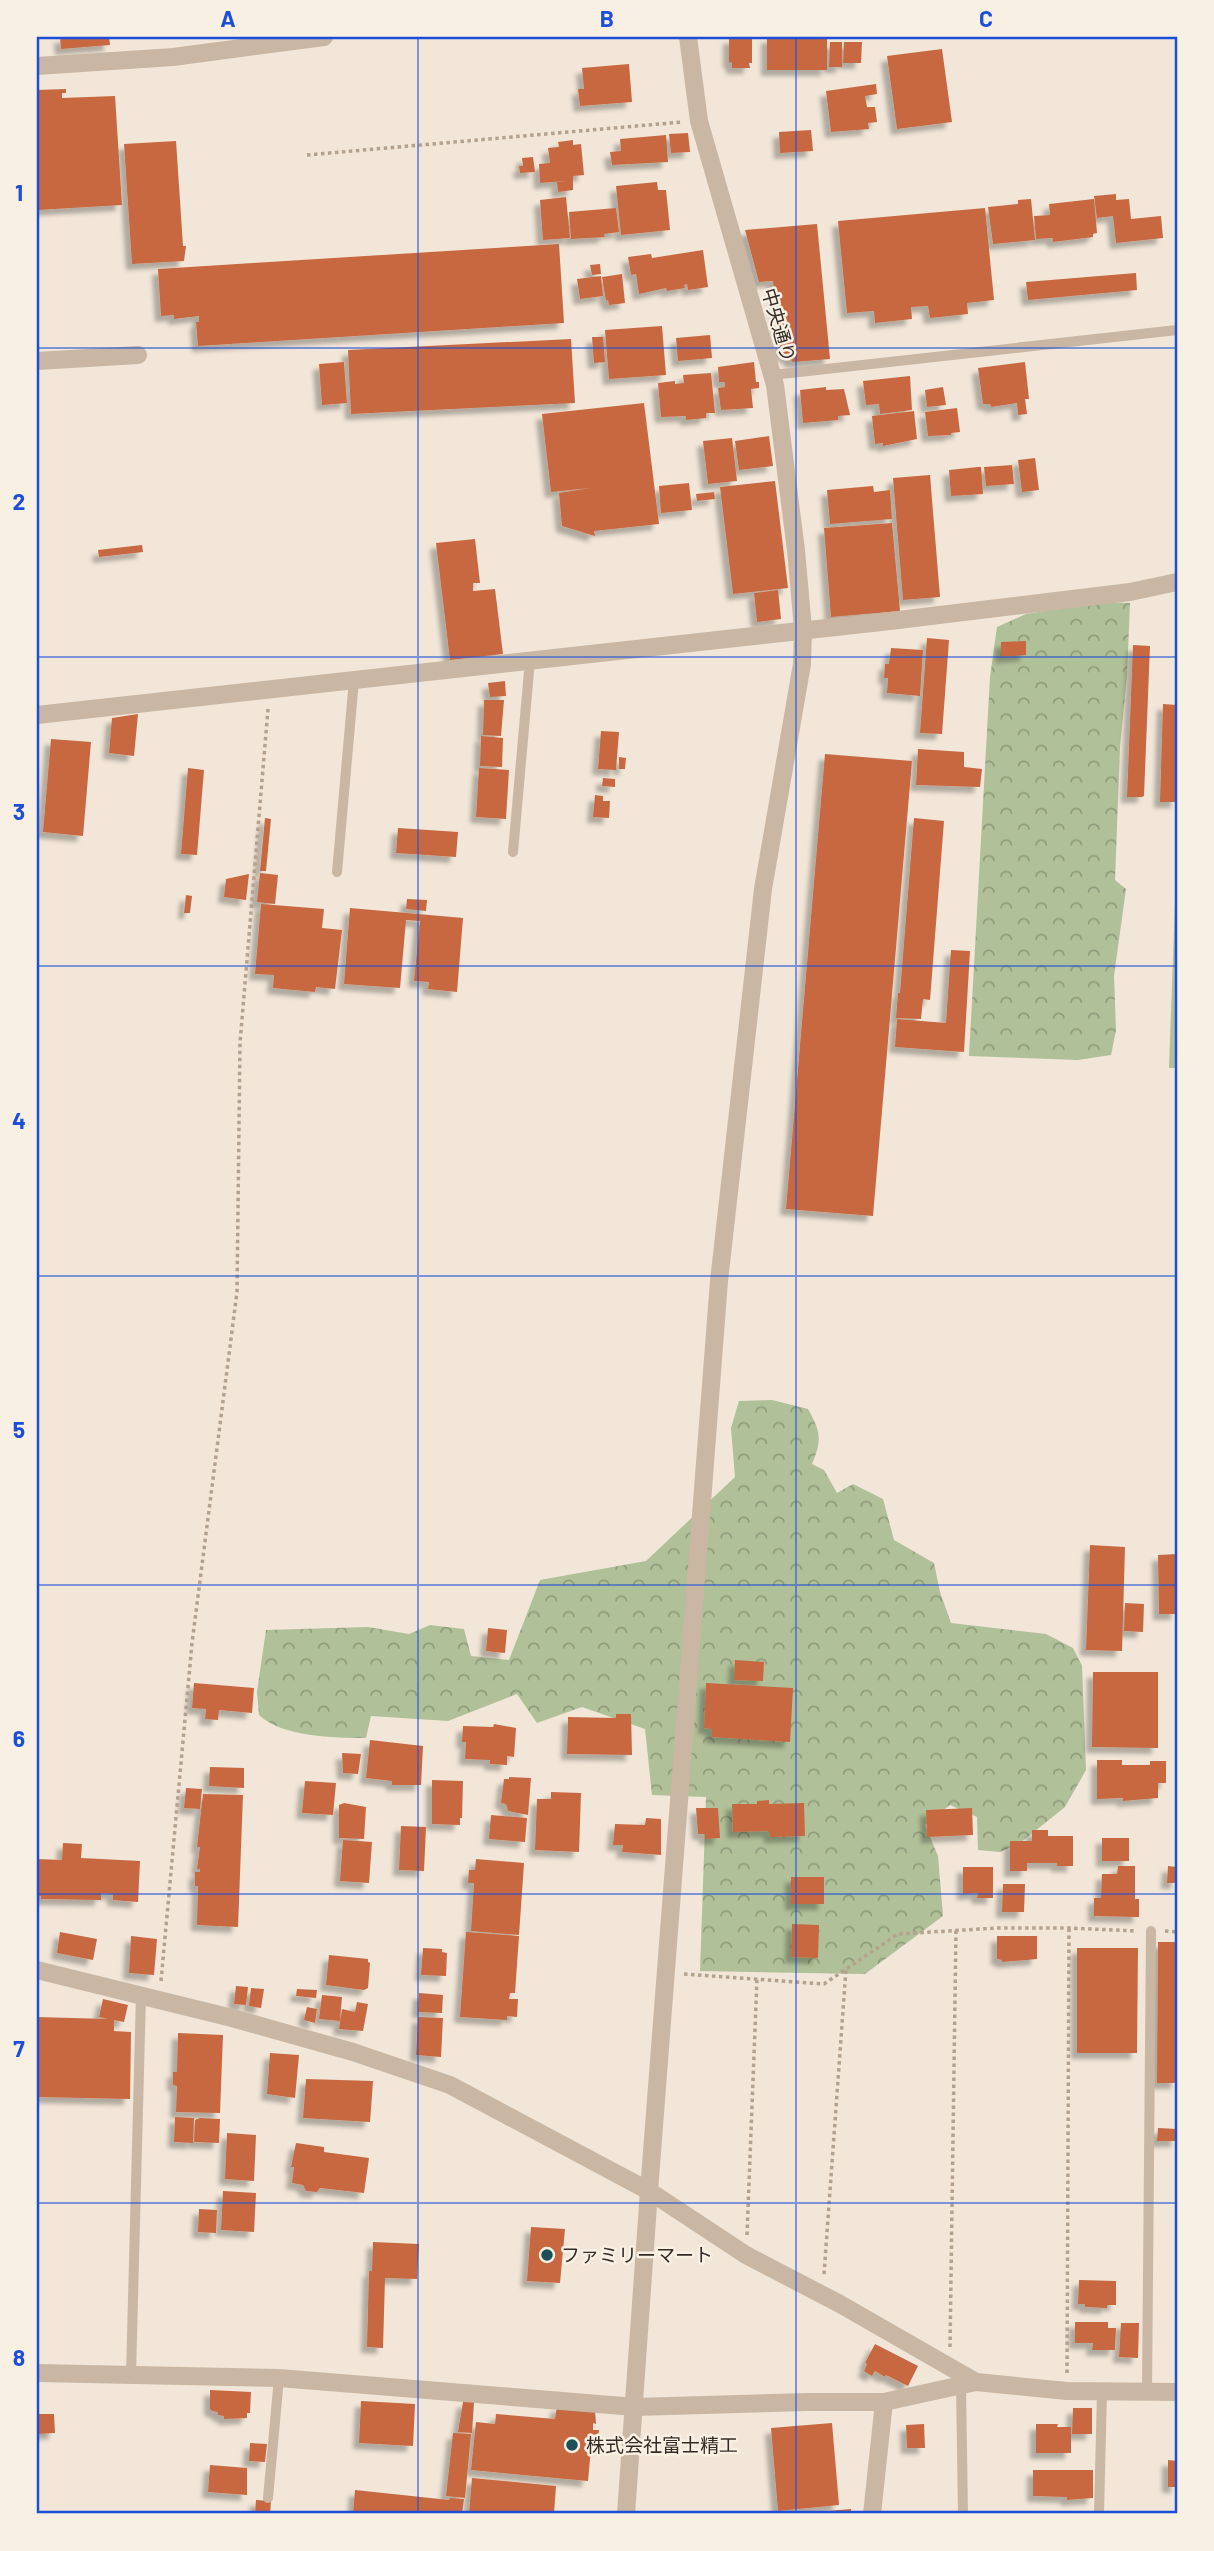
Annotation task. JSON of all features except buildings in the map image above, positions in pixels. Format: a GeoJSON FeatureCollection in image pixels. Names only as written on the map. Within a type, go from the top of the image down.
{"type":"FeatureCollection","features":[{"type":"Feature","properties":{"kind":"street"},"geometry":{"type":"LineString","coordinates":[[37,66],[173,57],[324,37]]}},
{"type":"Feature","properties":{"kind":"street","name":"中央通り"},"geometry":{"type":"LineString","coordinates":[[626,2514],[719,1281],[763,889],[802,664],[803,629],[796,550],[772,375],[699,121],[688,37]]}},
{"type":"Feature","properties":{"kind":"street"},"geometry":{"type":"LineString","coordinates":[[37,361],[138,355]]}},
{"type":"Feature","properties":{"kind":"street"},"geometry":{"type":"LineString","coordinates":[[37,715],[1130,592],[1177,582]]}},
{"type":"Feature","properties":{"kind":"street"},"geometry":{"type":"LineString","coordinates":[[37,1970],[159,1999],[353,2052],[450,2085],[649,2191],[746,2255],[950,2366],[969,2384]]}},
{"type":"Feature","properties":{"kind":"street"},"geometry":{"type":"LineString","coordinates":[[37,2374],[279,2378],[635,2407],[884,2402],[969,2384],[1067,2391],[1177,2392]]}},
{"type":"Feature","properties":{"kind":"street"},"geometry":{"type":"LineString","coordinates":[[872,2514],[884,2402]]}},
{"type":"Feature","properties":{"kind":"lane"},"geometry":{"type":"LineString","coordinates":[[772,375],[1177,330]]}},
{"type":"Feature","properties":{"kind":"lane"},"geometry":{"type":"LineString","coordinates":[[513,852],[530,660]]}},
{"type":"Feature","properties":{"kind":"lane"},"geometry":{"type":"LineString","coordinates":[[337,872],[354,680]]}},
{"type":"Feature","properties":{"kind":"lane"},"geometry":{"type":"LineString","coordinates":[[1147,2392],[1151,1931]]}},
{"type":"Feature","properties":{"kind":"lane"},"geometry":{"type":"LineString","coordinates":[[131,2375],[141,1995]]}},
{"type":"Feature","properties":{"kind":"lane"},"geometry":{"type":"LineString","coordinates":[[268,2498],[279,2378]]}},
{"type":"Feature","properties":{"kind":"lane"},"geometry":{"type":"LineString","coordinates":[[963,2514],[969,2384]]}},
{"type":"Feature","properties":{"kind":"lane"},"geometry":{"type":"LineString","coordinates":[[1099,2514],[1102,2392]]}},
{"type":"Feature","properties":{"kind":"path"},"geometry":{"type":"LineString","coordinates":[[307,155],[699,121]]}},
{"type":"Feature","properties":{"kind":"path"},"geometry":{"type":"LineString","coordinates":[[159,1999],[192,1643],[237,1292],[240,1043],[270,690]]}},
{"type":"Feature","properties":{"kind":"path"},"geometry":{"type":"LineString","coordinates":[[1067,2391],[1069,1928]]}},
{"type":"Feature","properties":{"kind":"path"},"geometry":{"type":"LineString","coordinates":[[666,1973],[824,1984],[898,1934],[956,1929],[1177,1931]]}},
{"type":"Feature","properties":{"kind":"path"},"geometry":{"type":"LineString","coordinates":[[950,2366],[956,1929]]}},
{"type":"Feature","properties":{"kind":"path"},"geometry":{"type":"LineString","coordinates":[[822,2295],[846,1969]]}},
{"type":"Feature","properties":{"kind":"path"},"geometry":{"type":"LineString","coordinates":[[746,2255],[757,1978]]}},
{"type":"Feature","properties":{"kind":"green space"},"geometry":{"type":"Polygon","coordinates":[[[1100,602],[1130,603],[1120,747],[1115,880],[1126,889],[1114,976],[1116,1030],[1111,1055],[1078,1060],[969,1056],[990,677],[997,627],[1026,614],[1100,602]]]}},
{"type":"Feature","properties":{"kind":"green space"},"geometry":{"type":"Polygon","coordinates":[[[1177,846],[1177,1068],[1169,1068],[1177,846]]]}},
{"type":"Feature","properties":{"kind":"green space"},"geometry":{"type":"Polygon","coordinates":[[[772,1400],[808,1409],[819,1436],[812,1464],[824,1470],[837,1493],[853,1484],[883,1499],[894,1540],[934,1563],[940,1592],[951,1623],[1046,1634],[1073,1648],[1082,1666],[1086,1770],[1065,1807],[1020,1843],[1000,1852],[978,1850],[977,1817],[950,1805],[925,1825],[938,1856],[943,1916],[865,1974],[700,1971],[706,1797],[652,1795],[645,1729],[582,1707],[537,1723],[517,1694],[448,1721],[371,1716],[366,1738],[325,1737],[295,1732],[281,1728],[259,1715],[257,1692],[266,1630],[368,1627],[409,1634],[430,1625],[464,1629],[471,1656],[509,1660],[540,1580],[646,1561],[735,1477],[731,1428],[739,1401],[772,1400]]]}},
{"type":"Feature","properties":{"kind":"place","name":"ファミリーマート"},"geometry":{"type":"Point","coordinates":[547,2255]}},
{"type":"Feature","properties":{"kind":"place","name":"株式会社富士精工"},"geometry":{"type":"Point","coordinates":[572,2445]}}]}
